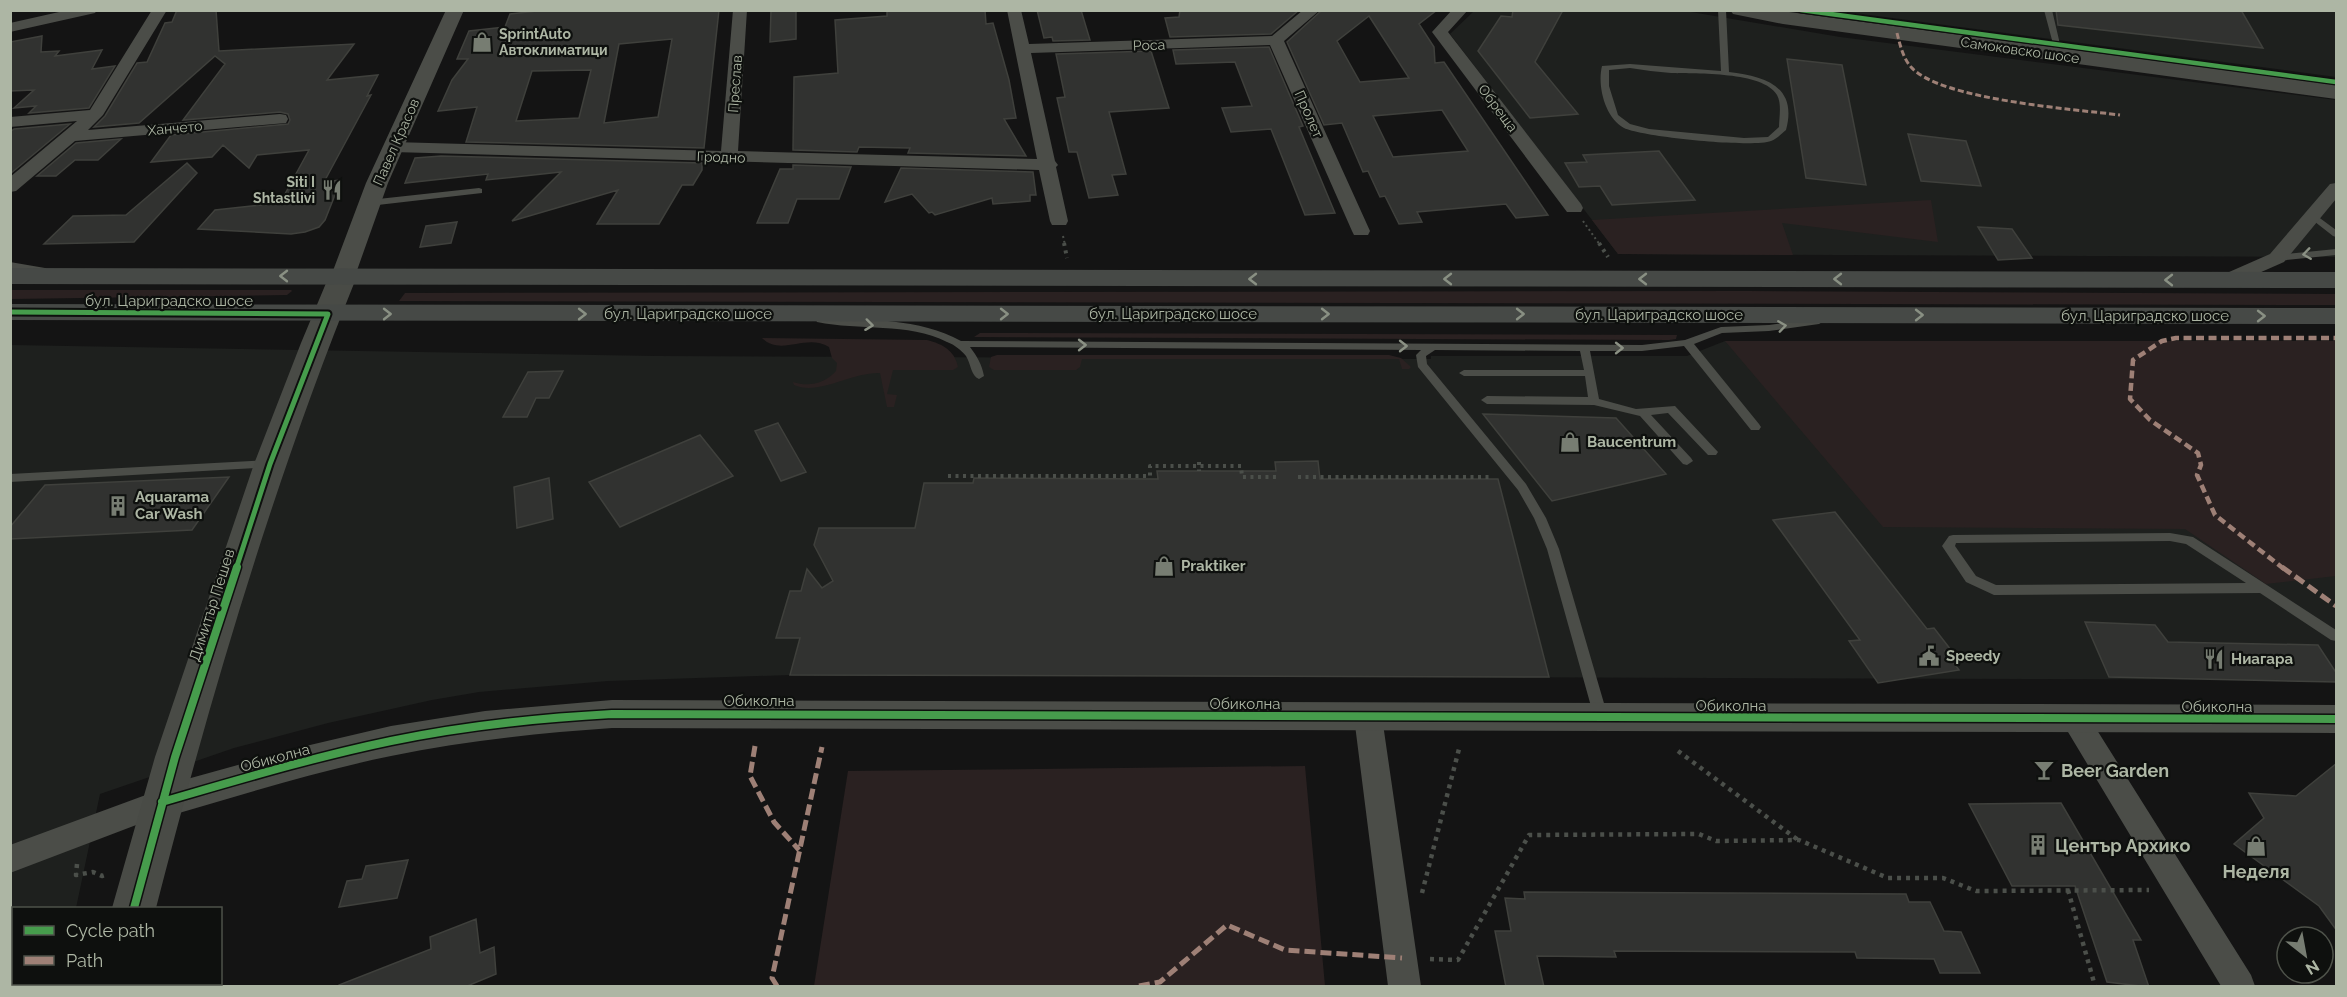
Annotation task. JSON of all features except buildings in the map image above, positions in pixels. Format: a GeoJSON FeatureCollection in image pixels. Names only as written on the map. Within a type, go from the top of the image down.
{"type":"FeatureCollection","features":[{"type":"Feature","properties":{"kind":"highway","name":"бул. Цариградско шосе"},"geometry":{"type":"LineString","coordinates":[[10,276],[2337,280]]}},
{"type":"Feature","properties":{"kind":"highway","name":"бул. Цариградско шосе"},"geometry":{"type":"LineString","coordinates":[[10,312],[2337,316]]}},
{"type":"Feature","properties":{"kind":"main road","name":"Самоковско шосе"},"geometry":{"type":"LineString","coordinates":[[1740,10],[2337,92]]}},
{"type":"Feature","properties":{"kind":"main road","name":"Димитър Пешев"},"geometry":{"type":"LineString","coordinates":[[135,907],[162,802],[270,464],[343,276]]}},
{"type":"Feature","properties":{"kind":"street"},"geometry":{"type":"LineString","coordinates":[[10,28],[90,10]]}},
{"type":"Feature","properties":{"kind":"street"},"geometry":{"type":"LineString","coordinates":[[10,187],[95,115],[160,10]]}},
{"type":"Feature","properties":{"kind":"street","name":"Павел Красов"},"geometry":{"type":"LineString","coordinates":[[343,276],[369,203],[455,10]]}},
{"type":"Feature","properties":{"kind":"street","name":"Преслав"},"geometry":{"type":"LineString","coordinates":[[729,157],[740,10]]}},
{"type":"Feature","properties":{"kind":"street"},"geometry":{"type":"LineString","coordinates":[[1014,10],[1049,165],[1059,221]]}},
{"type":"Feature","properties":{"kind":"street"},"geometry":{"type":"LineString","coordinates":[[1276,40],[1313,10]]}},
{"type":"Feature","properties":{"kind":"street","name":"Обреща"},"geometry":{"type":"LineString","coordinates":[[1461,10],[1440,32],[1574,208]]}},
{"type":"Feature","properties":{"kind":"street","name":"Роса"},"geometry":{"type":"LineString","coordinates":[[1022,49],[1276,40]]}},
{"type":"Feature","properties":{"kind":"street","name":"Пролет"},"geometry":{"type":"LineString","coordinates":[[1276,40],[1361,231]]}},
{"type":"Feature","properties":{"kind":"street"},"geometry":{"type":"LineString","coordinates":[[10,122],[95,115]]}},
{"type":"Feature","properties":{"kind":"street","name":"Ханчето"},"geometry":{"type":"LineString","coordinates":[[71,136],[280,119]]}},
{"type":"Feature","properties":{"kind":"street","name":"Гродно"},"geometry":{"type":"LineString","coordinates":[[393,147],[1049,165]]}},
{"type":"Feature","properties":{"kind":"street"},"geometry":{"type":"LineString","coordinates":[[2227,280],[2277,258],[2337,188]]}},
{"type":"Feature","properties":{"kind":"street","name":"Обиколна"},"geometry":{"type":"LineString","coordinates":[[10,859],[162,802],[362,748],[500,723],[563,716],[740,712],[1368,717],[2337,719]]}},
{"type":"Feature","properties":{"kind":"street"},"geometry":{"type":"LineString","coordinates":[[1368,717],[1403,972]]}},
{"type":"Feature","properties":{"kind":"street"},"geometry":{"type":"LineString","coordinates":[[2074,719],[2239,987]]}},
{"type":"Feature","properties":{"kind":"lane"},"geometry":{"type":"LineString","coordinates":[[1722,10],[1725,72]]}},
{"type":"Feature","properties":{"kind":"lane"},"geometry":{"type":"LineString","coordinates":[[2048,10],[2060,55]]}},
{"type":"Feature","properties":{"kind":"lane"},"geometry":{"type":"LineString","coordinates":[[1630,66],[1679,71],[1725,72],[1767,84],[1780,92],[1783,102],[1783,128],[1770,139],[1744,141],[1649,132],[1627,126],[1614,116],[1605,86],[1605,68],[1630,66]]}},
{"type":"Feature","properties":{"kind":"lane"},"geometry":{"type":"LineString","coordinates":[[369,203],[479,191]]}},
{"type":"Feature","properties":{"kind":"lane"},"geometry":{"type":"LineString","coordinates":[[2313,216],[2337,234]]}},
{"type":"Feature","properties":{"kind":"lane"},"geometry":{"type":"LineString","coordinates":[[2277,258],[2337,252]]}},
{"type":"Feature","properties":{"kind":"lane"},"geometry":{"type":"LineString","coordinates":[[10,265],[79,276]]}},
{"type":"Feature","properties":{"kind":"lane"},"geometry":{"type":"LineString","coordinates":[[769,314],[938,334],[960,344],[974,359],[979,376]]}},
{"type":"Feature","properties":{"kind":"lane"},"geometry":{"type":"LineString","coordinates":[[960,344],[1650,347],[1687,343],[1721,330],[1769,328],[1861,315]]}},
{"type":"Feature","properties":{"kind":"lane"},"geometry":{"type":"LineString","coordinates":[[1687,343],[1755,427]]}},
{"type":"Feature","properties":{"kind":"lane"},"geometry":{"type":"LineString","coordinates":[[1433,346],[1422,352],[1420,359],[1431,377],[1514,477],[1540,518],[1553,549],[1602,718]]}},
{"type":"Feature","properties":{"kind":"lane"},"geometry":{"type":"LineString","coordinates":[[1584,347],[1594,401]]}},
{"type":"Feature","properties":{"kind":"lane"},"geometry":{"type":"LineString","coordinates":[[1464,373],[1590,373]]}},
{"type":"Feature","properties":{"kind":"lane"},"geometry":{"type":"LineString","coordinates":[[1487,400],[1594,401],[1636,413],[1671,408],[1712,452]]}},
{"type":"Feature","properties":{"kind":"lane"},"geometry":{"type":"LineString","coordinates":[[1642,412],[1687,461]]}},
{"type":"Feature","properties":{"kind":"lane"},"geometry":{"type":"LineString","coordinates":[[10,478],[270,464]]}},
{"type":"Feature","properties":{"kind":"lane"},"geometry":{"type":"LineString","coordinates":[[2263,588],[1994,590],[1971,579],[1948,546],[1953,539],[2170,537],[2189,540],[2263,588],[2337,636]]}},
{"type":"Feature","properties":{"kind":"path"},"geometry":{"type":"LineString","coordinates":[[1574,208],[1608,257]]}},
{"type":"Feature","properties":{"kind":"path"},"geometry":{"type":"LineString","coordinates":[[948,476],[1150,476],[1150,466],[1241,466],[1242,477],[1276,477]]}},
{"type":"Feature","properties":{"kind":"path"},"geometry":{"type":"LineString","coordinates":[[1298,477],[1514,477]]}},
{"type":"Feature","properties":{"kind":"path"},"geometry":{"type":"LineString","coordinates":[[1420,898],[1459,749]]}},
{"type":"Feature","properties":{"kind":"path"},"geometry":{"type":"LineString","coordinates":[[1678,751],[1799,840],[1888,878],[1943,878],[1976,891],[2179,890]]}},
{"type":"Feature","properties":{"kind":"path"},"geometry":{"type":"LineString","coordinates":[[1403,972],[1458,960],[1529,835],[1700,834],[1716,841],[1799,840]]}},
{"type":"Feature","properties":{"kind":"path"},"geometry":{"type":"LineString","coordinates":[[77,864],[76,875],[93,872],[102,876]]}},
{"type":"Feature","properties":{"kind":"path"},"geometry":{"type":"LineString","coordinates":[[2068,890],[2095,987]]}},
{"type":"Feature","properties":{"kind":"shaded area"},"geometry":{"type":"Polygon","coordinates":[[[1474,11],[1685,11],[1840,37],[2336,100],[2336,257],[1618,254],[1450,34],[1474,11]]]}},
{"type":"Feature","properties":{"kind":"shaded area"},"geometry":{"type":"Polygon","coordinates":[[[1840,11],[2336,11],[2336,77],[1840,11]]]}},
{"type":"Feature","properties":{"kind":"shaded area"},"geometry":{"type":"Polygon","coordinates":[[[1931,200],[1938,242],[1782,223],[1793,255],[1618,254],[1592,220],[1931,200]]]}},
{"type":"Feature","properties":{"kind":"shaded area"},"geometry":{"type":"Polygon","coordinates":[[[10,290],[292,291],[287,295],[11,299],[10,290]]]}},
{"type":"Feature","properties":{"kind":"shaded area"},"geometry":{"type":"Polygon","coordinates":[[[1748,291],[2336,294],[2336,305],[399,301],[405,293],[1748,291]]]}},
{"type":"Feature","properties":{"kind":"shaded area"},"geometry":{"type":"Polygon","coordinates":[[[980,333],[1677,335],[1676,339],[1669,340],[974,337],[980,333]]]}},
{"type":"Feature","properties":{"kind":"shaded area"},"geometry":{"type":"Polygon","coordinates":[[[762,338],[927,340],[951,352],[958,367],[953,370],[893,370],[887,394],[897,395],[894,407],[887,407],[880,373],[858,376],[825,386],[804,388],[794,385],[793,382],[810,384],[821,382],[836,371],[837,363],[832,358],[829,347],[812,342],[777,345],[762,338]]]}},
{"type":"Feature","properties":{"kind":"shaded area"},"geometry":{"type":"Polygon","coordinates":[[[1725,341],[2336,341],[2336,680],[790,675],[608,681],[479,692],[328,723],[234,748],[100,794],[76,907],[12,907],[12,985],[60,985],[11,986],[11,345],[655,356],[1431,359],[1431,356],[1687,356],[1725,341]]]}},
{"type":"Feature","properties":{"kind":"shaded area"},"geometry":{"type":"Polygon","coordinates":[[[1725,341],[2336,341],[2336,576],[2266,584],[2185,529],[1883,527],[1725,341]]]}},
{"type":"Feature","properties":{"kind":"shaded area"},"geometry":{"type":"Polygon","coordinates":[[[997,355],[1389,355],[1401,358],[1411,367],[1402,369],[1399,359],[1082,359],[1080,367],[1076,370],[994,370],[989,367],[991,357],[997,355]]]}},
{"type":"Feature","properties":{"kind":"shaded area"},"geometry":{"type":"Polygon","coordinates":[[[1305,766],[1325,986],[814,986],[848,771],[1305,766]]]}},
{"type":"Feature","properties":{"kind":"marked path"},"geometry":{"type":"LineString","coordinates":[[1897,33],[1907,62],[1914,70],[1932,81],[1983,96],[2120,115]]}},
{"type":"Feature","properties":{"kind":"marked path"},"geometry":{"type":"LineString","coordinates":[[2336,338],[2176,338],[2162,341],[2133,360],[2130,399],[2150,420],[2198,453],[2201,465],[2197,475],[2215,515],[2336,606]]}},
{"type":"Feature","properties":{"kind":"marked path"},"geometry":{"type":"LineString","coordinates":[[755,746],[750,776],[774,822],[799,850]]}},
{"type":"Feature","properties":{"kind":"marked path"},"geometry":{"type":"LineString","coordinates":[[777,986],[772,978],[822,747]]}},
{"type":"Feature","properties":{"kind":"marked path"},"geometry":{"type":"LineString","coordinates":[[1139,986],[1160,982],[1227,925],[1285,950],[1402,958]]}},
{"type":"Feature","properties":{"kind":"cycle path"},"geometry":{"type":"LineString","coordinates":[[1801,10],[2336,82]]}},
{"type":"Feature","properties":{"kind":"cycle path"},"geometry":{"type":"LineString","coordinates":[[10,312],[328,314],[270,464],[175,757],[134,907]]}},
{"type":"Feature","properties":{"kind":"cycle path"},"geometry":{"type":"LineString","coordinates":[[162,802],[391,741],[485,725],[612,714],[2336,719]]}},
{"type":"Feature","properties":{"kind":"place","name":"SprintAuto Автоклиматици"},"geometry":{"type":"Point","coordinates":[482,42]}},
{"type":"Feature","properties":{"kind":"place","name":"Siti I Shtastlivi"},"geometry":{"type":"Point","coordinates":[332,190]}},
{"type":"Feature","properties":{"kind":"place","name":"Baucentrum"},"geometry":{"type":"Point","coordinates":[1570,442]}},
{"type":"Feature","properties":{"kind":"place","name":"Aquarama Car Wash"},"geometry":{"type":"Point","coordinates":[118,506]}},
{"type":"Feature","properties":{"kind":"place","name":"Praktiker"},"geometry":{"type":"Point","coordinates":[1164,566]}},
{"type":"Feature","properties":{"kind":"place","name":"Speedy"},"geometry":{"type":"Point","coordinates":[1929,656]}},
{"type":"Feature","properties":{"kind":"place","name":"Ниагара"},"geometry":{"type":"Point","coordinates":[2214,659]}},
{"type":"Feature","properties":{"kind":"place","name":"Beer Garden"},"geometry":{"type":"Point","coordinates":[2044,770]}},
{"type":"Feature","properties":{"kind":"place","name":"Център Архико"},"geometry":{"type":"Point","coordinates":[2038,845]}},
{"type":"Feature","properties":{"kind":"place","name":"Неделя"},"geometry":{"type":"Point","coordinates":[2256,846]}}]}
